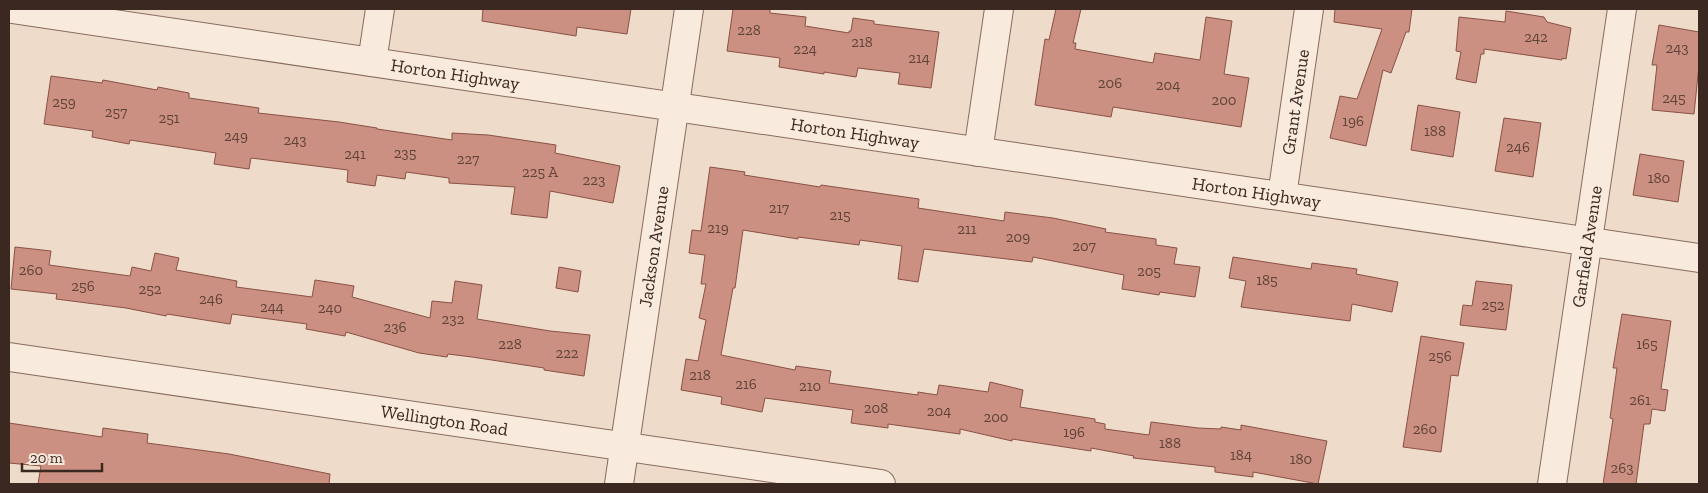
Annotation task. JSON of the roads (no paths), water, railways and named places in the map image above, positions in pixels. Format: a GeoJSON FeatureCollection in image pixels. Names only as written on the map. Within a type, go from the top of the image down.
{"type":"FeatureCollection","features":[{"type":"Feature","properties":{"kind":"street","name":"Horton Highway"},"geometry":{"type":"LineString","coordinates":[[12,9],[68,13],[372,62],[1699,258]]}},
{"type":"Feature","properties":{"kind":"street"},"geometry":{"type":"LineString","coordinates":[[372,62],[380,9]]}},
{"type":"Feature","properties":{"kind":"street","name":"Jackson Avenue"},"geometry":{"type":"LineString","coordinates":[[619,484],[689,9]]}},
{"type":"Feature","properties":{"kind":"street"},"geometry":{"type":"LineString","coordinates":[[978,152],[999,9]]}},
{"type":"Feature","properties":{"kind":"street","name":"Grant Avenue"},"geometry":{"type":"LineString","coordinates":[[1282,196],[1309,9]]}},
{"type":"Feature","properties":{"kind":"street","name":"Garfield Avenue"},"geometry":{"type":"LineString","coordinates":[[1552,484],[1622,9]]}},
{"type":"Feature","properties":{"kind":"street","name":"Wellington Road"},"geometry":{"type":"LineString","coordinates":[[9,357],[881,484]]}}]}
